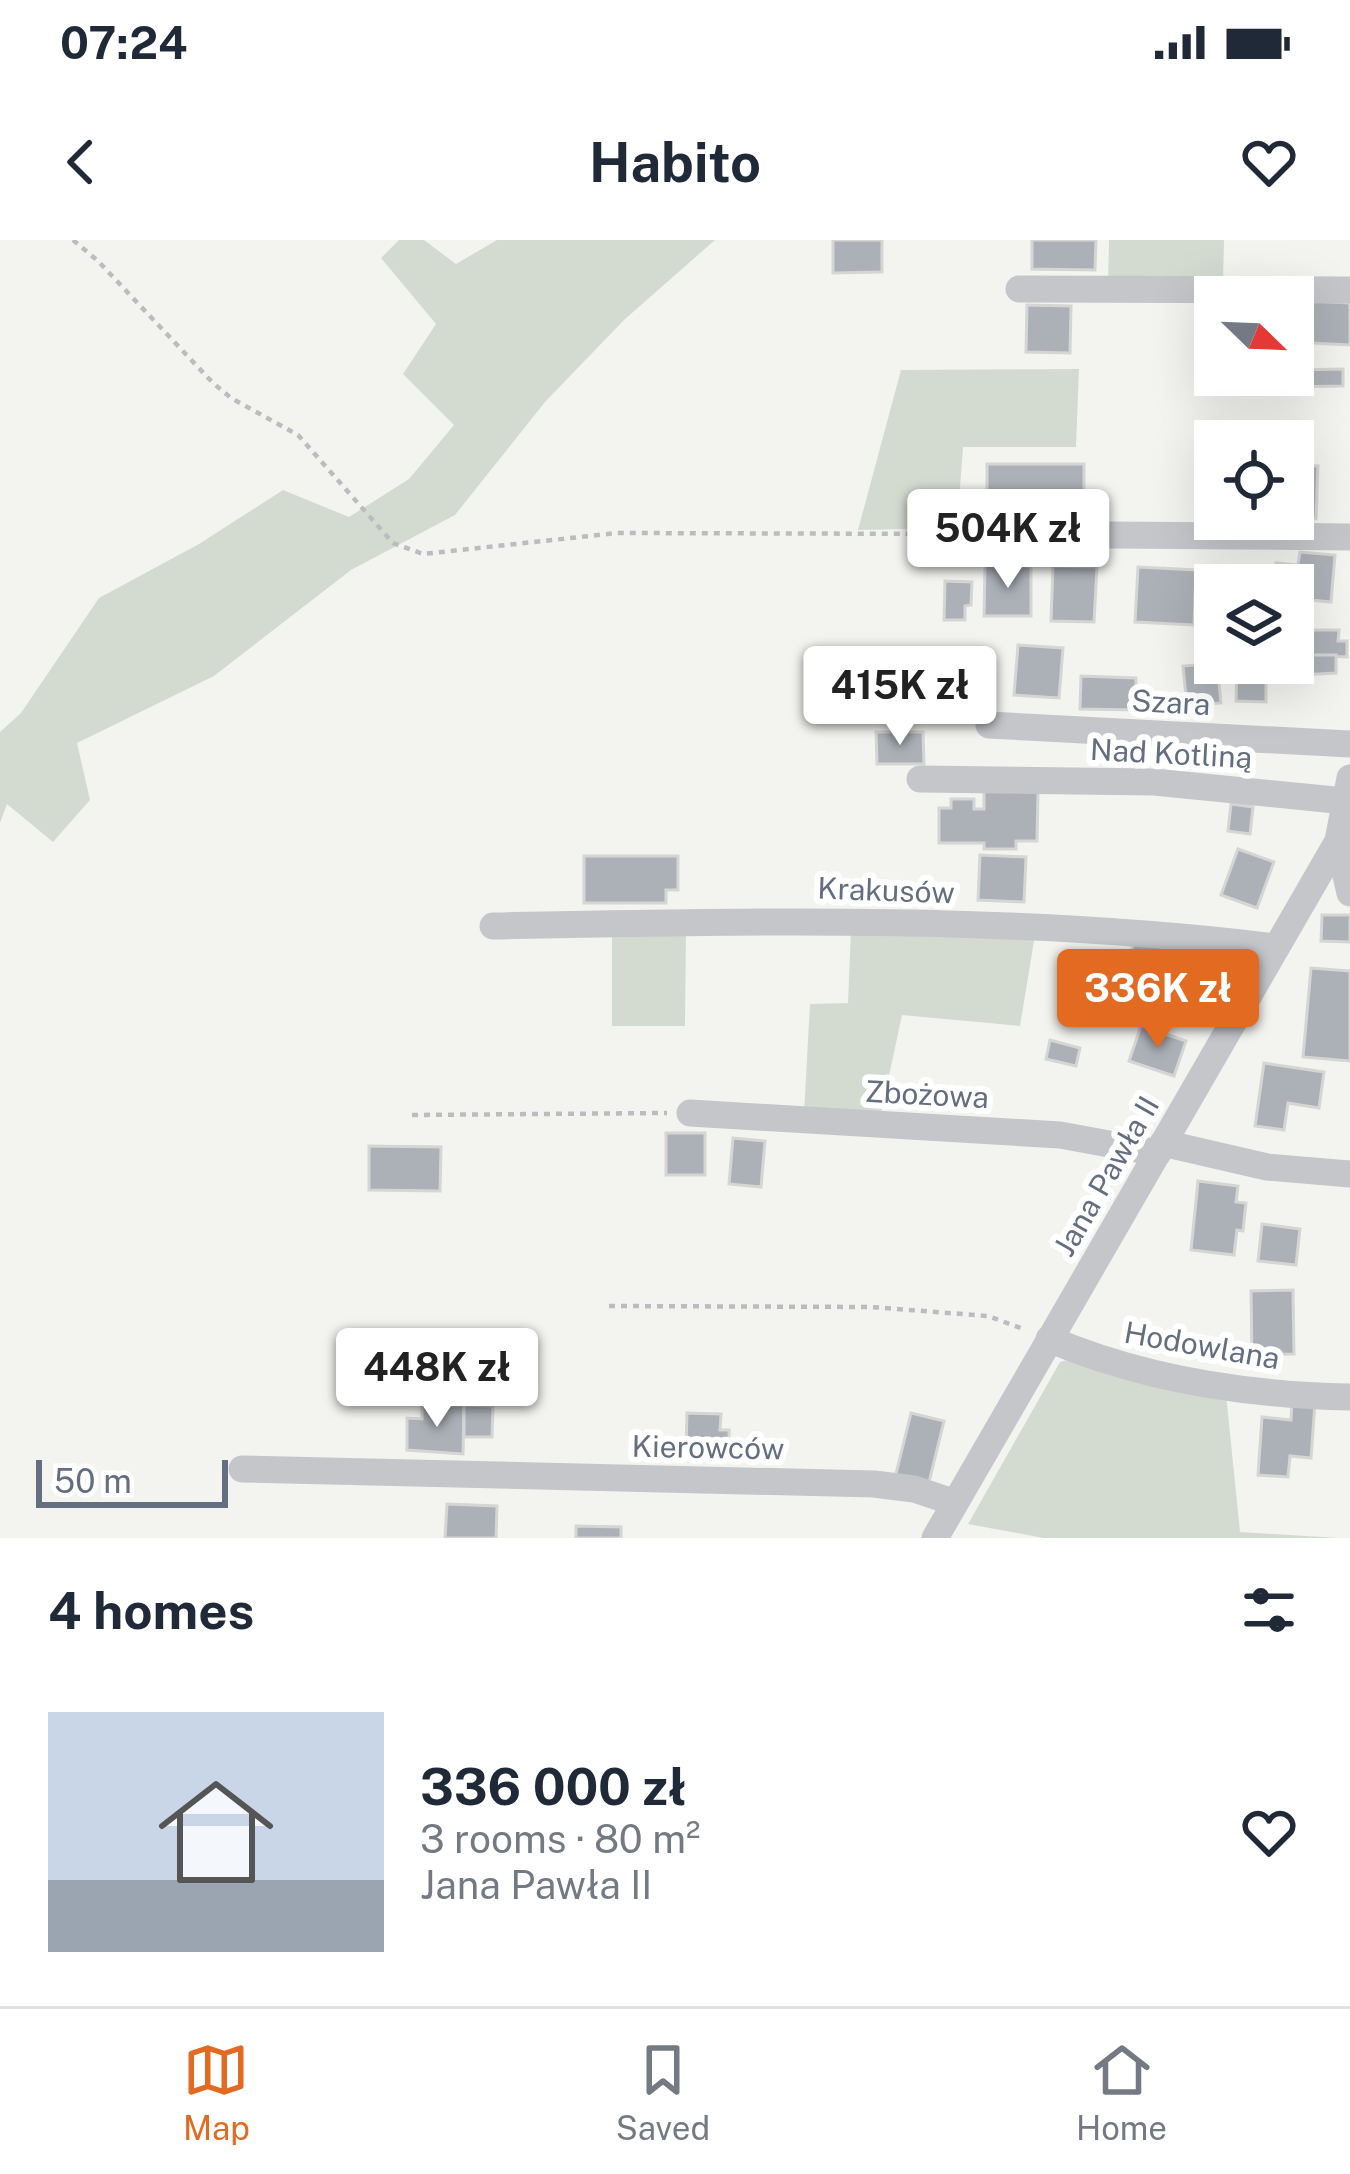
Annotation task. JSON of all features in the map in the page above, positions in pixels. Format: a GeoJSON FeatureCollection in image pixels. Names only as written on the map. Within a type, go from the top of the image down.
{"type":"FeatureCollection","features":[{"type":"Feature","properties":{"kind":"street"},"geometry":{"type":"LineString","coordinates":[[1019,290],[1350,290]]}},
{"type":"Feature","properties":{"kind":"street"},"geometry":{"type":"LineString","coordinates":[[994,534],[1350,537]]}},
{"type":"Feature","properties":{"kind":"street","name":"Szara"},"geometry":{"type":"LineString","coordinates":[[989,725],[1350,744]]}},
{"type":"Feature","properties":{"kind":"street","name":"Nad Kotliną"},"geometry":{"type":"LineString","coordinates":[[920,778],[1348,789]]}},
{"type":"Feature","properties":{"kind":"street","name":"Jana Pawła II"},"geometry":{"type":"LineString","coordinates":[[935,1538],[1276,947],[1342,880],[1338,842],[1348,789]]}},
{"type":"Feature","properties":{"kind":"street","name":"Krakusów"},"geometry":{"type":"LineString","coordinates":[[493,926],[828,920],[1168,934],[1276,947]]}},
{"type":"Feature","properties":{"kind":"street","name":"Zbożowa"},"geometry":{"type":"LineString","coordinates":[[690,1113],[1060,1135],[1267,1168],[1350,1174]]}},
{"type":"Feature","properties":{"kind":"street","name":"Hodowlana"},"geometry":{"type":"LineString","coordinates":[[1048,1339],[1106,1363],[1183,1380],[1350,1397]]}},
{"type":"Feature","properties":{"kind":"street","name":"Kierowców"},"geometry":{"type":"LineString","coordinates":[[242,1469],[874,1484],[914,1489],[953,1502]]}},
{"type":"Feature","properties":{"kind":"path"},"geometry":{"type":"LineString","coordinates":[[73,240],[213,383],[298,435],[393,543],[410,551],[423,554],[617,533],[994,534]]}},
{"type":"Feature","properties":{"kind":"path"},"geometry":{"type":"LineString","coordinates":[[412,1114],[690,1113]]}},
{"type":"Feature","properties":{"kind":"path"},"geometry":{"type":"LineString","coordinates":[[609,1306],[988,1316],[1048,1339]]}},
{"type":"Feature","properties":{"kind":"shaded area"},"geometry":{"type":"Polygon","coordinates":[[[399,240],[424,240],[456,264],[497,240],[715,240],[624,320],[545,402],[455,515],[351,570],[214,676],[77,743],[90,800],[53,842],[7,804],[0,823],[0,732],[21,713],[99,598],[199,544],[283,490],[349,517],[409,479],[454,425],[403,374],[436,324],[381,258],[399,240]]]}},
{"type":"Feature","properties":{"kind":"shaded area"},"geometry":{"type":"Polygon","coordinates":[[[1109,240],[1224,240],[1223,276],[1194,276],[1194,283],[1108,283],[1109,240]]]}},
{"type":"Feature","properties":{"kind":"shaded area"},"geometry":{"type":"Polygon","coordinates":[[[1079,369],[1076,447],[963,447],[957,528],[858,530],[901,370],[1079,369]]]}},
{"type":"Feature","properties":{"kind":"shaded area"},"geometry":{"type":"Polygon","coordinates":[[[851,929],[1035,935],[1020,1026],[902,1015],[880,1118],[804,1113],[810,1004],[848,1003],[851,929]]]}},
{"type":"Feature","properties":{"kind":"shaded area"},"geometry":{"type":"Polygon","coordinates":[[[612,930],[686,930],[685,1026],[612,1026],[612,930]]]}},
{"type":"Feature","properties":{"kind":"shaded area"},"geometry":{"type":"Polygon","coordinates":[[[1060,1362],[1226,1394],[1240,1532],[1338,1538],[1044,1538],[968,1524],[1060,1362]]]}},
{"type":"Feature","properties":{"kind":"building"},"geometry":{"type":"Polygon","coordinates":[[[833,240],[882,240],[882,272],[833,273],[833,240]]]}},
{"type":"Feature","properties":{"kind":"building"},"geometry":{"type":"Polygon","coordinates":[[[1032,240],[1096,240],[1095,270],[1032,269],[1032,240]]]}},
{"type":"Feature","properties":{"kind":"building"},"geometry":{"type":"Polygon","coordinates":[[[1314,301],[1350,303],[1350,345],[1314,343],[1314,301]]]}},
{"type":"Feature","properties":{"kind":"building"},"geometry":{"type":"Polygon","coordinates":[[[1027,305],[1071,306],[1070,353],[1026,352],[1027,305]]]}},
{"type":"Feature","properties":{"kind":"building"},"geometry":{"type":"Polygon","coordinates":[[[1343,369],[1343,386],[1314,387],[1314,370],[1343,369]]]}},
{"type":"Feature","properties":{"kind":"building"},"geometry":{"type":"Polygon","coordinates":[[[987,464],[1084,464],[1084,508],[987,508],[987,464]]]}},
{"type":"Feature","properties":{"kind":"building"},"geometry":{"type":"Polygon","coordinates":[[[1314,466],[1318,466],[1314,519],[1314,466]]]}},
{"type":"Feature","properties":{"kind":"building"},"geometry":{"type":"Polygon","coordinates":[[[1300,552],[1335,555],[1331,602],[1314,600],[1314,564],[1298,564],[1300,552]]]}},
{"type":"Feature","properties":{"kind":"building"},"geometry":{"type":"Polygon","coordinates":[[[985,565],[1031,566],[1031,616],[984,616],[985,565]]]}},
{"type":"Feature","properties":{"kind":"building"},"geometry":{"type":"Polygon","coordinates":[[[1053,566],[1097,567],[1094,622],[1051,621],[1053,566]]]}},
{"type":"Feature","properties":{"kind":"building"},"geometry":{"type":"Polygon","coordinates":[[[1138,567],[1194,570],[1194,625],[1135,622],[1138,567]]]}},
{"type":"Feature","properties":{"kind":"building"},"geometry":{"type":"Polygon","coordinates":[[[945,581],[972,582],[965,620],[944,620],[945,581]]]}},
{"type":"Feature","properties":{"kind":"building"},"geometry":{"type":"Polygon","coordinates":[[[1314,630],[1339,630],[1338,641],[1347,641],[1347,657],[1314,656],[1314,630]]]}},
{"type":"Feature","properties":{"kind":"building"},"geometry":{"type":"Polygon","coordinates":[[[1018,645],[1063,648],[1059,698],[1014,695],[1018,645]]]}},
{"type":"Feature","properties":{"kind":"building"},"geometry":{"type":"Polygon","coordinates":[[[923,651],[993,655],[991,690],[921,686],[923,651]]]}},
{"type":"Feature","properties":{"kind":"building"},"geometry":{"type":"Polygon","coordinates":[[[1314,655],[1336,655],[1336,673],[1314,674],[1314,655]]]}},
{"type":"Feature","properties":{"kind":"building"},"geometry":{"type":"Polygon","coordinates":[[[1194,665],[1194,684],[1219,684],[1221,703],[1187,706],[1183,666],[1194,665]]]}},
{"type":"Feature","properties":{"kind":"building"},"geometry":{"type":"Polygon","coordinates":[[[1081,676],[1136,678],[1136,710],[1080,709],[1081,676]]]}},
{"type":"Feature","properties":{"kind":"building"},"geometry":{"type":"Polygon","coordinates":[[[1236,684],[1266,684],[1266,702],[1236,701],[1236,684]]]}},
{"type":"Feature","properties":{"kind":"building"},"geometry":{"type":"Polygon","coordinates":[[[876,732],[923,732],[924,764],[877,764],[876,732]]]}},
{"type":"Feature","properties":{"kind":"building"},"geometry":{"type":"Polygon","coordinates":[[[984,790],[1038,791],[1037,841],[1016,841],[1016,849],[939,843],[939,808],[951,808],[951,799],[974,799],[974,809],[984,809],[984,790]]]}},
{"type":"Feature","properties":{"kind":"building"},"geometry":{"type":"Polygon","coordinates":[[[1231,804],[1253,807],[1250,834],[1228,831],[1231,804]]]}},
{"type":"Feature","properties":{"kind":"building"},"geometry":{"type":"Polygon","coordinates":[[[1238,849],[1274,862],[1257,908],[1221,895],[1238,849]]]}},
{"type":"Feature","properties":{"kind":"building"},"geometry":{"type":"Polygon","coordinates":[[[980,855],[1026,857],[1024,902],[978,900],[980,855]]]}},
{"type":"Feature","properties":{"kind":"building"},"geometry":{"type":"Polygon","coordinates":[[[584,856],[678,856],[678,890],[666,890],[666,903],[584,903],[584,856]]]}},
{"type":"Feature","properties":{"kind":"building"},"geometry":{"type":"Polygon","coordinates":[[[1322,915],[1350,915],[1350,942],[1321,941],[1322,915]]]}},
{"type":"Feature","properties":{"kind":"building"},"geometry":{"type":"Polygon","coordinates":[[[1133,943],[1178,949],[1171,1001],[1158,999],[1154,1024],[1122,1020],[1133,943]]]}},
{"type":"Feature","properties":{"kind":"building"},"geometry":{"type":"Polygon","coordinates":[[[1311,968],[1350,971],[1350,1061],[1303,1057],[1311,968]]]}},
{"type":"Feature","properties":{"kind":"building"},"geometry":{"type":"Polygon","coordinates":[[[1141,1026],[1186,1041],[1174,1076],[1129,1061],[1141,1026]]]}},
{"type":"Feature","properties":{"kind":"building"},"geometry":{"type":"Polygon","coordinates":[[[1050,1040],[1080,1048],[1076,1066],[1046,1059],[1050,1040]]]}},
{"type":"Feature","properties":{"kind":"building"},"geometry":{"type":"Polygon","coordinates":[[[1264,1063],[1324,1072],[1319,1108],[1288,1103],[1284,1130],[1255,1126],[1264,1063]]]}},
{"type":"Feature","properties":{"kind":"building"},"geometry":{"type":"Polygon","coordinates":[[[666,1133],[705,1133],[705,1175],[666,1175],[666,1133]]]}},
{"type":"Feature","properties":{"kind":"building"},"geometry":{"type":"Polygon","coordinates":[[[733,1138],[765,1141],[761,1187],[729,1184],[733,1138]]]}},
{"type":"Feature","properties":{"kind":"building"},"geometry":{"type":"Polygon","coordinates":[[[369,1146],[441,1147],[440,1191],[369,1190],[369,1146]]]}},
{"type":"Feature","properties":{"kind":"building"},"geometry":{"type":"Polygon","coordinates":[[[1198,1181],[1238,1186],[1236,1202],[1246,1203],[1234,1255],[1191,1250],[1198,1181]]]}},
{"type":"Feature","properties":{"kind":"building"},"geometry":{"type":"Polygon","coordinates":[[[1262,1224],[1300,1229],[1296,1265],[1258,1261],[1262,1224]]]}},
{"type":"Feature","properties":{"kind":"building"},"geometry":{"type":"Polygon","coordinates":[[[1293,1290],[1294,1354],[1252,1355],[1251,1291],[1293,1290]]]}},
{"type":"Feature","properties":{"kind":"building"},"geometry":{"type":"Polygon","coordinates":[[[1292,1402],[1315,1403],[1311,1458],[1290,1456],[1288,1477],[1258,1475],[1262,1417],[1291,1420],[1292,1402]]]}},
{"type":"Feature","properties":{"kind":"building"},"geometry":{"type":"Polygon","coordinates":[[[422,1405],[464,1405],[463,1454],[407,1450],[407,1418],[422,1419],[422,1405]]]}},
{"type":"Feature","properties":{"kind":"building"},"geometry":{"type":"Polygon","coordinates":[[[464,1405],[493,1406],[492,1437],[464,1437],[464,1405]]]}},
{"type":"Feature","properties":{"kind":"building"},"geometry":{"type":"Polygon","coordinates":[[[687,1413],[721,1414],[720,1430],[729,1430],[729,1450],[686,1449],[687,1413]]]}},
{"type":"Feature","properties":{"kind":"building"},"geometry":{"type":"Polygon","coordinates":[[[911,1413],[944,1421],[928,1486],[895,1478],[911,1413]]]}},
{"type":"Feature","properties":{"kind":"building"},"geometry":{"type":"Polygon","coordinates":[[[447,1504],[497,1506],[496,1538],[445,1538],[447,1504]]]}},
{"type":"Feature","properties":{"kind":"building"},"geometry":{"type":"Polygon","coordinates":[[[576,1526],[621,1527],[621,1538],[576,1538],[576,1526]]]}}]}
